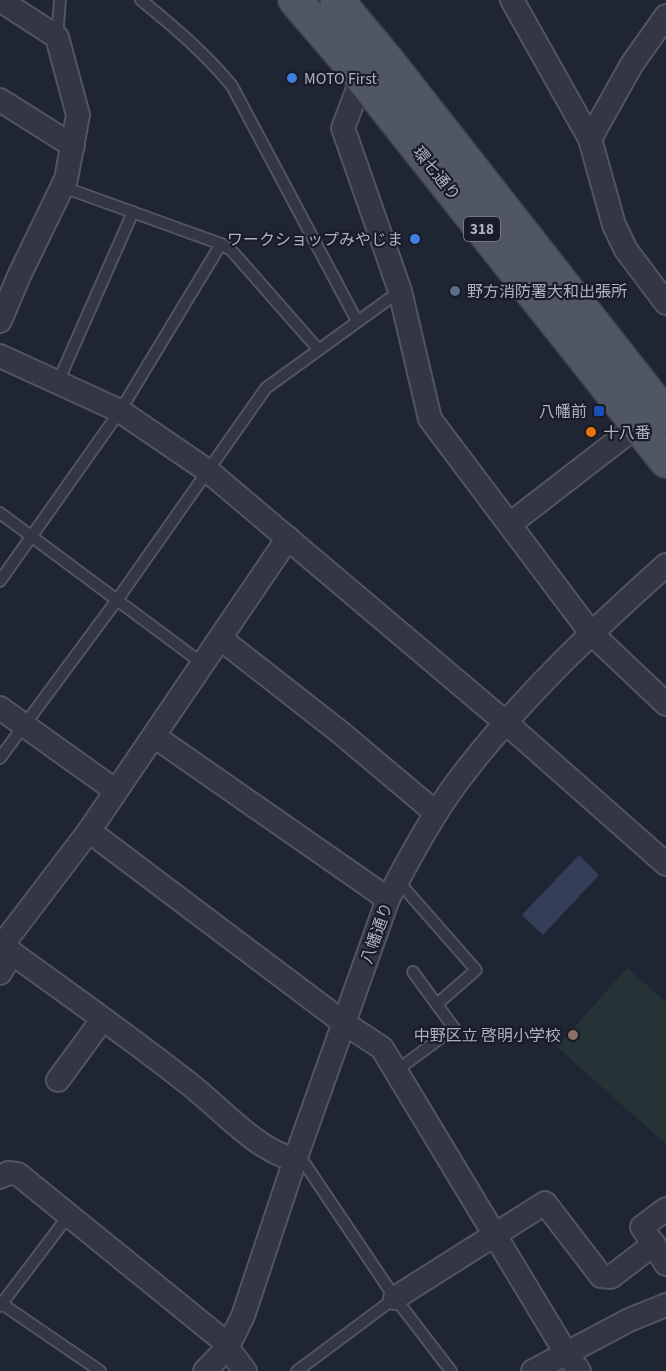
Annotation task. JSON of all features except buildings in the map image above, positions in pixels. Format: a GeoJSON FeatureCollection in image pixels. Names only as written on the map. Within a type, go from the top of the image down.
{"type":"FeatureCollection","features":[{"type":"Feature","properties":{"kind":"main road","name":"環七通り"},"geometry":{"type":"LineString","coordinates":[[296,0],[652,421]]}},
{"type":"Feature","properties":{"kind":"main road","name":"環七通り"},"geometry":{"type":"LineString","coordinates":[[337,0],[387,60],[652,421],[666,461]]}},
{"type":"Feature","properties":{"kind":"street"},"geometry":{"type":"LineString","coordinates":[[0,0],[57,37],[78,115],[63,187],[9,272],[0,321]]}},
{"type":"Feature","properties":{"kind":"street"},"geometry":{"type":"LineString","coordinates":[[512,0],[590,139],[614,225],[627,250],[666,303]]}},
{"type":"Feature","properties":{"kind":"street"},"geometry":{"type":"LineString","coordinates":[[590,139],[632,64],[666,16]]}},
{"type":"Feature","properties":{"kind":"street"},"geometry":{"type":"LineString","coordinates":[[362,78],[343,128],[400,291],[430,419],[591,633],[666,704]]}},
{"type":"Feature","properties":{"kind":"street"},"geometry":{"type":"LineString","coordinates":[[0,100],[72,146]]}},
{"type":"Feature","properties":{"kind":"street"},"geometry":{"type":"LineString","coordinates":[[0,356],[120,411],[208,471],[504,722],[666,864]]}},
{"type":"Feature","properties":{"kind":"street"},"geometry":{"type":"LineString","coordinates":[[510,524],[652,421]]}},
{"type":"Feature","properties":{"kind":"street"},"geometry":{"type":"LineString","coordinates":[[0,973],[5,946],[89,831],[288,538]]}},
{"type":"Feature","properties":{"kind":"street","name":"八幡通り"},"geometry":{"type":"LineString","coordinates":[[205,1371],[227,1348],[243,1316],[295,1160],[393,890],[436,813],[504,722],[591,633],[666,565]]}},
{"type":"Feature","properties":{"kind":"street"},"geometry":{"type":"LineString","coordinates":[[221,639],[436,813]]}},
{"type":"Feature","properties":{"kind":"street"},"geometry":{"type":"LineString","coordinates":[[0,708],[22,726],[116,791]]}},
{"type":"Feature","properties":{"kind":"street"},"geometry":{"type":"LineString","coordinates":[[154,736],[393,890]]}},
{"type":"Feature","properties":{"kind":"street"},"geometry":{"type":"LineString","coordinates":[[89,831],[344,1023],[382,1048],[573,1362]]}},
{"type":"Feature","properties":{"kind":"street"},"geometry":{"type":"LineString","coordinates":[[5,946],[189,1084],[249,1134],[281,1156],[295,1160]]}},
{"type":"Feature","properties":{"kind":"street"},"geometry":{"type":"LineString","coordinates":[[58,1080],[102,1020]]}},
{"type":"Feature","properties":{"kind":"street"},"geometry":{"type":"LineString","coordinates":[[0,1177],[8,1173],[18,1174],[220,1338],[245,1371]]}},
{"type":"Feature","properties":{"kind":"street"},"geometry":{"type":"LineString","coordinates":[[395,1298],[545,1203],[601,1276],[611,1276],[654,1244]]}},
{"type":"Feature","properties":{"kind":"street"},"geometry":{"type":"LineString","coordinates":[[666,1209],[642,1227],[666,1264]]}},
{"type":"Feature","properties":{"kind":"street"},"geometry":{"type":"LineString","coordinates":[[533,1371],[573,1362],[629,1320],[666,1305]]}},
{"type":"Feature","properties":{"kind":"lane"},"geometry":{"type":"LineString","coordinates":[[57,37],[60,0]]}},
{"type":"Feature","properties":{"kind":"lane"},"geometry":{"type":"LineString","coordinates":[[141,0],[198,50],[232,86],[357,321]]}},
{"type":"Feature","properties":{"kind":"lane"},"geometry":{"type":"LineString","coordinates":[[63,187],[221,244],[231,250],[318,349]]}},
{"type":"Feature","properties":{"kind":"lane"},"geometry":{"type":"LineString","coordinates":[[58,382],[133,212]]}},
{"type":"Feature","properties":{"kind":"lane"},"geometry":{"type":"LineString","coordinates":[[0,581],[120,411],[221,244]]}},
{"type":"Feature","properties":{"kind":"lane"},"geometry":{"type":"LineString","coordinates":[[0,758],[117,600],[266,388],[400,291]]}},
{"type":"Feature","properties":{"kind":"lane"},"geometry":{"type":"LineString","coordinates":[[0,513],[204,664]]}},
{"type":"Feature","properties":{"kind":"lane"},"geometry":{"type":"LineString","coordinates":[[393,890],[476,970],[437,1004]]}},
{"type":"Feature","properties":{"kind":"lane"},"geometry":{"type":"LineString","coordinates":[[396,1071],[454,1028],[413,972]]}},
{"type":"Feature","properties":{"kind":"lane"},"geometry":{"type":"LineString","coordinates":[[295,1160],[303,1161],[395,1298],[451,1371]]}},
{"type":"Feature","properties":{"kind":"lane"},"geometry":{"type":"LineString","coordinates":[[69,1215],[1,1305],[100,1371]]}},
{"type":"Feature","properties":{"kind":"lane"},"geometry":{"type":"LineString","coordinates":[[297,1371],[395,1298]]}},
{"type":"Feature","properties":{"kind":"shaded area"},"geometry":{"type":"Polygon","coordinates":[[[627,968],[666,1002],[666,1144],[557,1047],[627,968]]]}},
{"type":"Feature","properties":{"kind":"water"},"geometry":{"type":"Polygon","coordinates":[[[579,855],[599,875],[543,935],[522,915],[579,855]]]}},
{"type":"Feature","properties":{"kind":"place","name":"MOTO First"},"geometry":{"type":"Point","coordinates":[292,78]}},
{"type":"Feature","properties":{"kind":"place","name":"ワークショップみやじま"},"geometry":{"type":"Point","coordinates":[415,239]}},
{"type":"Feature","properties":{"kind":"place","name":"野方消防署大和出張所"},"geometry":{"type":"Point","coordinates":[455,291]}},
{"type":"Feature","properties":{"kind":"place","name":"八幡前"},"geometry":{"type":"Point","coordinates":[599,411]}},
{"type":"Feature","properties":{"kind":"place","name":"十八番"},"geometry":{"type":"Point","coordinates":[591,432]}},
{"type":"Feature","properties":{"kind":"place","name":"中野区立 啓明小学校"},"geometry":{"type":"Point","coordinates":[573,1035]}}]}
